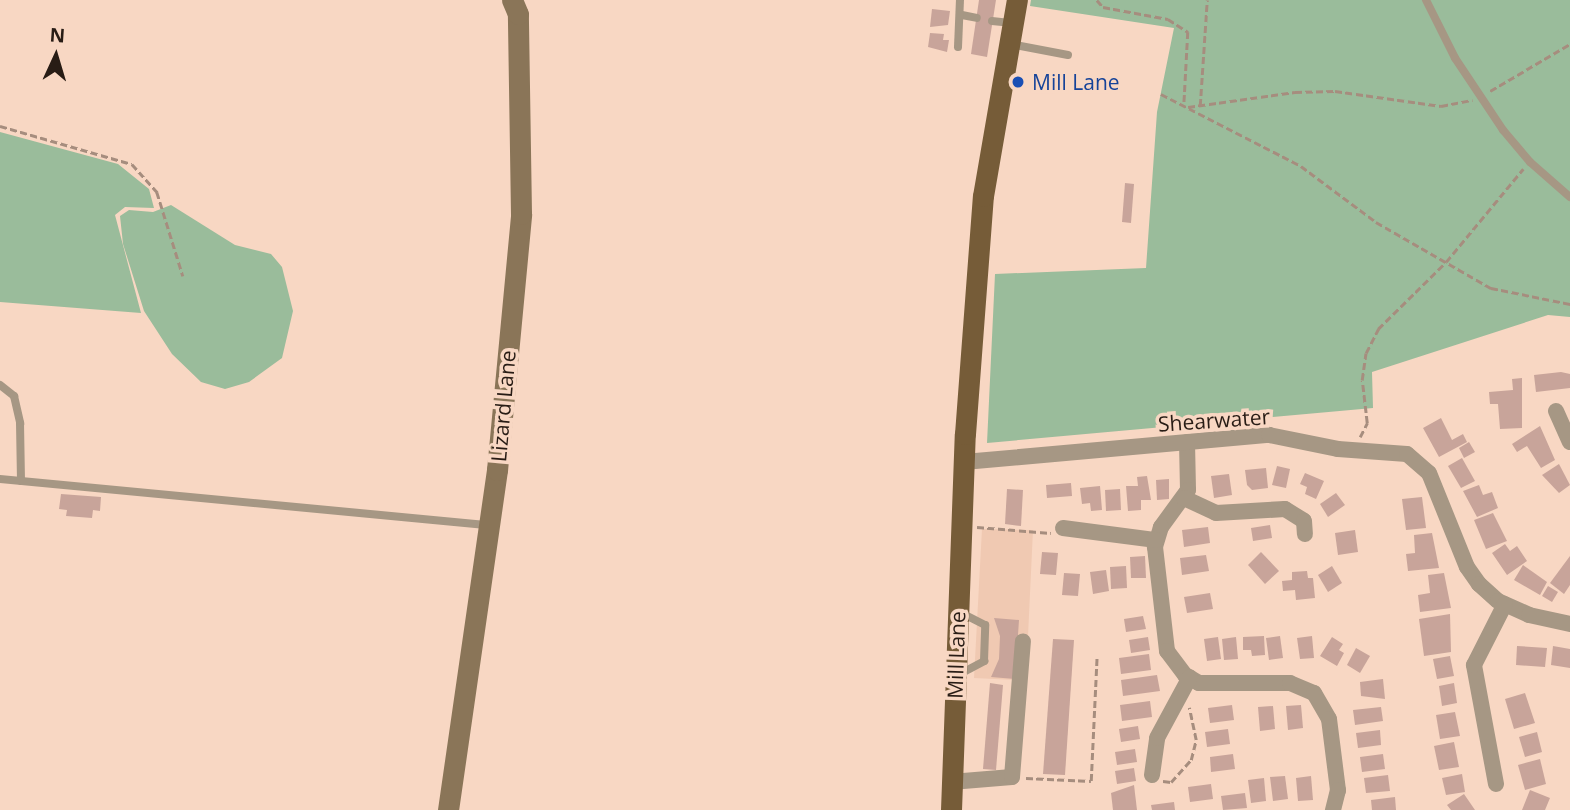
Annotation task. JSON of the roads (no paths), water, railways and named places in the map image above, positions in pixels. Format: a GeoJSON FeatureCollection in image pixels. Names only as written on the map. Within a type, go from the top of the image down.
{"type":"FeatureCollection","features":[{"type":"Feature","properties":{"kind":"main road","name":"Mill Lane"},"geometry":{"type":"LineString","coordinates":[[951,810],[964,462],[983,196],[1005,29],[1017,0]]}},
{"type":"Feature","properties":{"kind":"street","name":"Lizard Lane"},"geometry":{"type":"LineString","coordinates":[[448,810],[489,526],[521,214],[518,14],[512,0]]}},
{"type":"Feature","properties":{"kind":"street"},"geometry":{"type":"LineString","coordinates":[[1556,411],[1569,437]]}},
{"type":"Feature","properties":{"kind":"street","name":"Shearwater"},"geometry":{"type":"LineString","coordinates":[[964,462],[1269,435],[1354,449],[1391,450],[1418,462],[1441,496],[1467,567],[1505,604],[1552,622],[1570,624]]}},
{"type":"Feature","properties":{"kind":"street"},"geometry":{"type":"LineString","coordinates":[[1187,442],[1189,482],[1184,498],[1156,541],[1167,651],[1190,677],[1214,686],[1290,683],[1314,693],[1329,719],[1338,790],[1334,810]]}},
{"type":"Feature","properties":{"kind":"street"},"geometry":{"type":"LineString","coordinates":[[1184,498],[1216,513],[1285,509],[1304,521],[1305,534]]}},
{"type":"Feature","properties":{"kind":"street"},"geometry":{"type":"LineString","coordinates":[[1063,527],[1156,541]]}},
{"type":"Feature","properties":{"kind":"street"},"geometry":{"type":"LineString","coordinates":[[1496,784],[1474,665],[1505,604]]}},
{"type":"Feature","properties":{"kind":"street"},"geometry":{"type":"LineString","coordinates":[[951,782],[1012,777],[1023,641]]}},
{"type":"Feature","properties":{"kind":"street"},"geometry":{"type":"LineString","coordinates":[[1152,775],[1157,738],[1190,677]]}},
{"type":"Feature","properties":{"kind":"lane"},"geometry":{"type":"LineString","coordinates":[[958,47],[962,15],[960,0]]}},
{"type":"Feature","properties":{"kind":"lane"},"geometry":{"type":"LineString","coordinates":[[1426,0],[1455,58],[1481,98],[1530,162],[1570,197]]}},
{"type":"Feature","properties":{"kind":"lane"},"geometry":{"type":"LineString","coordinates":[[962,15],[976,18]]}},
{"type":"Feature","properties":{"kind":"lane"},"geometry":{"type":"LineString","coordinates":[[1005,29],[1068,55]]}},
{"type":"Feature","properties":{"kind":"lane"},"geometry":{"type":"LineString","coordinates":[[0,385],[14,396],[20,422],[21,481]]}},
{"type":"Feature","properties":{"kind":"lane"},"geometry":{"type":"LineString","coordinates":[[0,479],[489,526]]}},
{"type":"Feature","properties":{"kind":"place","name":"Mill Lane"},"geometry":{"type":"Point","coordinates":[1018,82]}}]}
